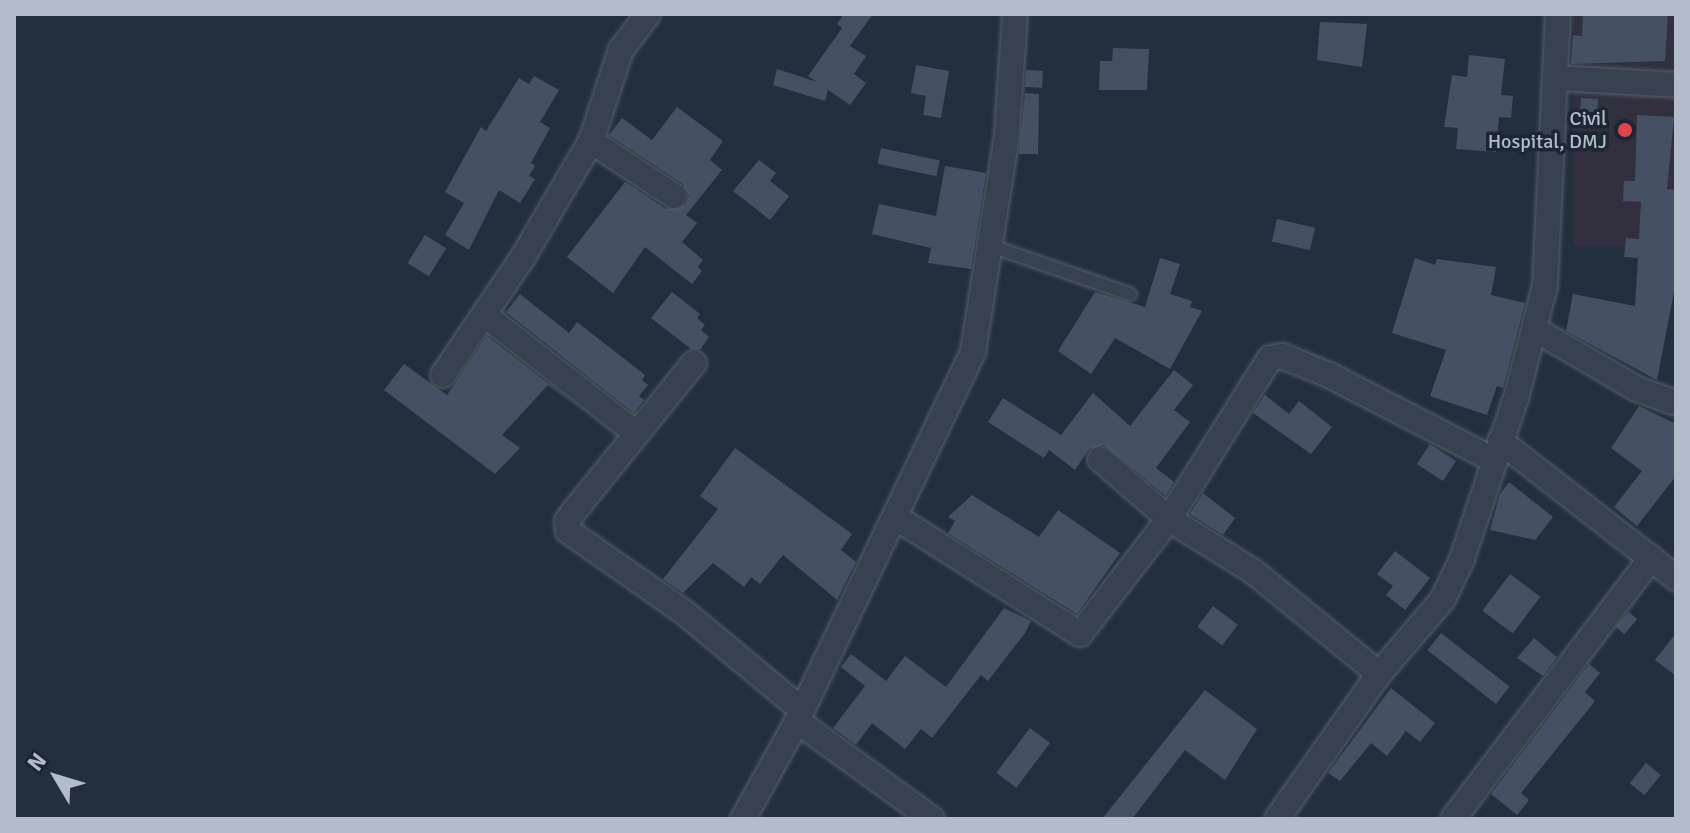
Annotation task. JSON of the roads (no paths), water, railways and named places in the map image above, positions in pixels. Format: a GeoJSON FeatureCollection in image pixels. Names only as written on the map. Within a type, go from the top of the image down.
{"type":"FeatureCollection","features":[{"type":"Feature","properties":{"kind":"street"},"geometry":{"type":"LineString","coordinates":[[443,375],[486,316],[591,141],[621,50],[648,14]]}},
{"type":"Feature","properties":{"kind":"street"},"geometry":{"type":"LineString","coordinates":[[743,819],[800,715],[973,352],[1007,134],[1015,14]]}},
{"type":"Feature","properties":{"kind":"street"},"geometry":{"type":"LineString","coordinates":[[1277,819],[1379,674],[1443,599],[1462,559],[1545,286],[1558,14]]}},
{"type":"Feature","properties":{"kind":"street"},"geometry":{"type":"LineString","coordinates":[[1556,78],[1676,85]]}},
{"type":"Feature","properties":{"kind":"street"},"geometry":{"type":"LineString","coordinates":[[591,141],[674,196]]}},
{"type":"Feature","properties":{"kind":"street"},"geometry":{"type":"LineString","coordinates":[[486,316],[636,433]]}},
{"type":"Feature","properties":{"kind":"street"},"geometry":{"type":"LineString","coordinates":[[1534,329],[1637,389],[1676,403]]}},
{"type":"Feature","properties":{"kind":"street"},"geometry":{"type":"LineString","coordinates":[[895,517],[1080,634],[1169,519],[1270,358],[1282,356],[1497,451],[1676,578]]}},
{"type":"Feature","properties":{"kind":"street"},"geometry":{"type":"LineString","coordinates":[[694,363],[567,521],[568,531],[685,613],[800,715],[932,819]]}},
{"type":"Feature","properties":{"kind":"street"},"geometry":{"type":"LineString","coordinates":[[1100,459],[1169,519],[1254,572],[1379,674]]}},
{"type":"Feature","properties":{"kind":"street"},"geometry":{"type":"LineString","coordinates":[[1453,819],[1651,558]]}},
{"type":"Feature","properties":{"kind":"lane"},"geometry":{"type":"LineString","coordinates":[[991,246],[1130,294]]}},
{"type":"Feature","properties":{"kind":"place","name":"Civil Hospital, DMJ"},"geometry":{"type":"Point","coordinates":[1625,130]}}]}
